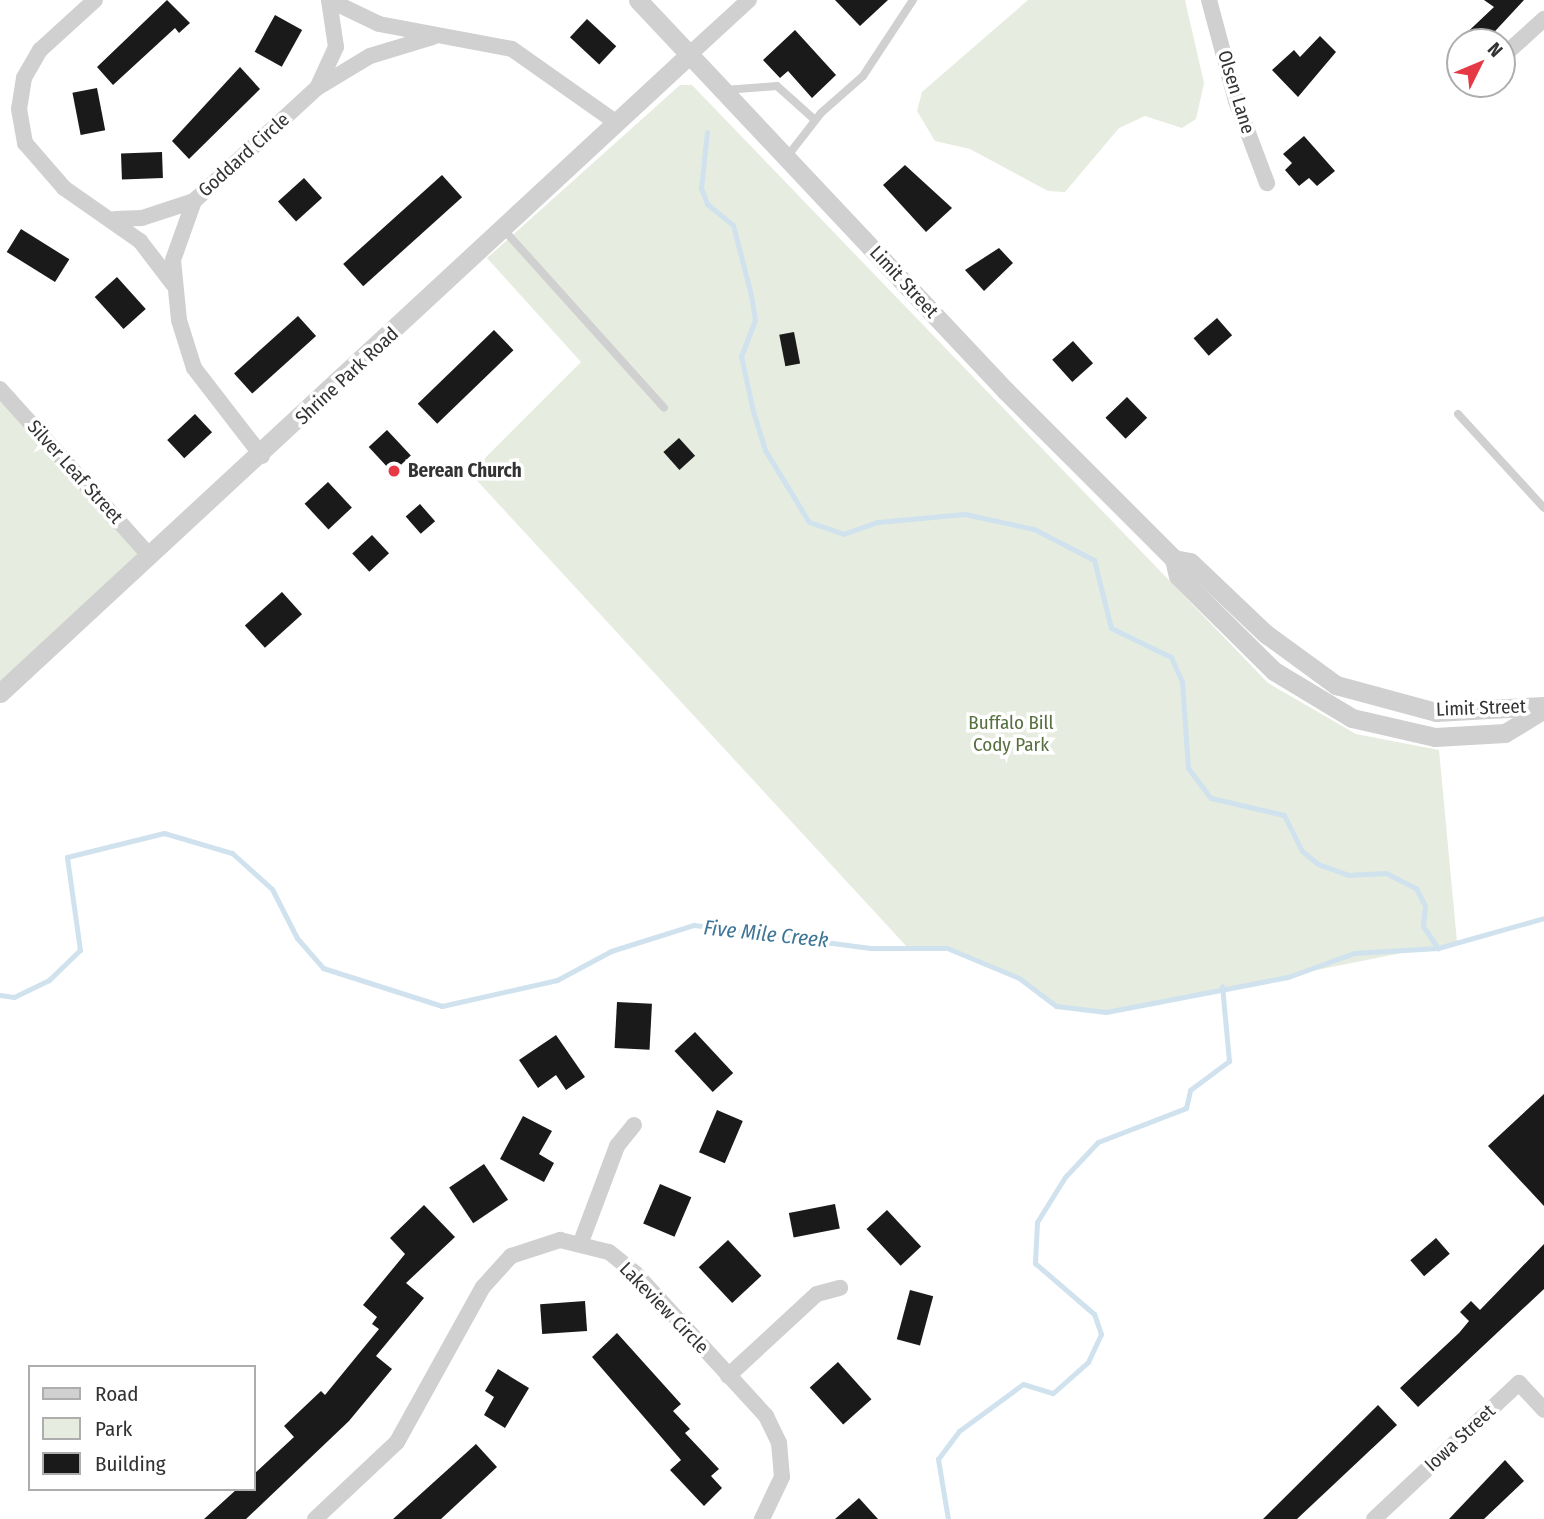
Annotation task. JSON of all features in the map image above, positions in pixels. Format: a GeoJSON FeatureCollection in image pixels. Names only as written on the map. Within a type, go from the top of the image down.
{"type":"FeatureCollection","features":[{"type":"Feature","properties":{"kind":"street"},"geometry":{"type":"LineString","coordinates":[[95,0],[40,50],[24,78],[19,109],[25,143],[64,188],[114,219],[173,284]]}},
{"type":"Feature","properties":{"kind":"street"},"geometry":{"type":"LineString","coordinates":[[317,88],[335,47],[329,0]]}},
{"type":"Feature","properties":{"kind":"street","name":"Goddard Circle"},"geometry":{"type":"LineString","coordinates":[[329,0],[379,24],[433,37]]}},
{"type":"Feature","properties":{"kind":"street","name":"Limit Street"},"geometry":{"type":"LineString","coordinates":[[638,0],[786,158],[1174,559],[1178,576],[1245,645],[1313,699],[1352,718],[1461,737],[1505,733],[1544,707]]}},
{"type":"Feature","properties":{"kind":"street"},"geometry":{"type":"LineString","coordinates":[[690,54],[748,0]]}},
{"type":"Feature","properties":{"kind":"street","name":"Olsen Lane"},"geometry":{"type":"LineString","coordinates":[[1209,0],[1236,101],[1267,183]]}},
{"type":"Feature","properties":{"kind":"street"},"geometry":{"type":"LineString","coordinates":[[1516,44],[1544,19]]}},
{"type":"Feature","properties":{"kind":"street","name":"Goddard Circle"},"geometry":{"type":"LineString","coordinates":[[262,456],[194,368],[173,284],[173,260],[194,201],[317,88],[370,56],[433,37],[460,35],[512,49],[617,123]]}},
{"type":"Feature","properties":{"kind":"street","name":"Shrine Park Road"},"geometry":{"type":"LineString","coordinates":[[0,693],[262,456],[690,54]]}},
{"type":"Feature","properties":{"kind":"street"},"geometry":{"type":"LineString","coordinates":[[114,219],[194,201]]}},
{"type":"Feature","properties":{"kind":"street","name":"Silver Leaf Street"},"geometry":{"type":"LineString","coordinates":[[0,389],[150,556]]}},
{"type":"Feature","properties":{"kind":"street","name":"Limit Street"},"geometry":{"type":"LineString","coordinates":[[1174,559],[1190,562],[1266,634],[1336,685],[1436,712],[1544,707]]}},
{"type":"Feature","properties":{"kind":"street"},"geometry":{"type":"LineString","coordinates":[[316,1519],[397,1442],[483,1287],[510,1256],[560,1240],[581,1242],[617,1146],[634,1125]]}},
{"type":"Feature","properties":{"kind":"street","name":"Lakeview Circle"},"geometry":{"type":"LineString","coordinates":[[581,1242],[636,1274],[766,1416],[779,1443],[782,1477],[762,1519]]}},
{"type":"Feature","properties":{"kind":"street"},"geometry":{"type":"LineString","coordinates":[[728,1376],[817,1294],[840,1288]]}},
{"type":"Feature","properties":{"kind":"street","name":"Iowa Street"},"geometry":{"type":"LineString","coordinates":[[1374,1519],[1519,1383],[1544,1410]]}},
{"type":"Feature","properties":{"kind":"lane"},"geometry":{"type":"LineString","coordinates":[[786,158],[815,120],[863,76],[914,0]]}},
{"type":"Feature","properties":{"kind":"lane"},"geometry":{"type":"LineString","coordinates":[[722,91],[777,86],[815,120]]}},
{"type":"Feature","properties":{"kind":"lane"},"geometry":{"type":"LineString","coordinates":[[504,230],[664,408]]}},
{"type":"Feature","properties":{"kind":"lane"},"geometry":{"type":"LineString","coordinates":[[1458,414],[1544,508]]}},
{"type":"Feature","properties":{"kind":"green space"},"geometry":{"type":"Polygon","coordinates":[[[1028,0],[1185,0],[1204,83],[1196,119],[1182,128],[1145,116],[1119,128],[1065,192],[1048,191],[970,149],[935,141],[917,111],[922,92],[1028,0]]]}},
{"type":"Feature","properties":{"kind":"green space","name":"Buffalo Bill Cody Park"},"geometry":{"type":"Polygon","coordinates":[[[680,85],[692,85],[1268,683],[1356,734],[1439,750],[1457,942],[1106,1012],[1056,1006],[1019,978],[947,948],[908,948],[470,473],[581,362],[487,258],[680,85]]]}},
{"type":"Feature","properties":{"kind":"green space"},"geometry":{"type":"Polygon","coordinates":[[[0,389],[150,556],[0,696],[0,389]]]}},
{"type":"Feature","properties":{"kind":"building"},"geometry":{"type":"Polygon","coordinates":[[[167,0],[190,23],[179,33],[175,28],[113,85],[97,67],[167,0]]]}},
{"type":"Feature","properties":{"kind":"building"},"geometry":{"type":"Polygon","coordinates":[[[835,0],[888,0],[860,26],[835,0]]]}},
{"type":"Feature","properties":{"kind":"building"},"geometry":{"type":"Polygon","coordinates":[[[1484,0],[1524,0],[1498,28],[1472,28],[1494,7],[1484,0]]]}},
{"type":"Feature","properties":{"kind":"building"},"geometry":{"type":"Polygon","coordinates":[[[275,15],[302,30],[282,67],[255,52],[275,15]]]}},
{"type":"Feature","properties":{"kind":"building"},"geometry":{"type":"Polygon","coordinates":[[[587,19],[616,46],[599,65],[570,37],[587,19]]]}},
{"type":"Feature","properties":{"kind":"building"},"geometry":{"type":"Polygon","coordinates":[[[795,30],[836,75],[812,98],[788,71],[780,78],[763,60],[795,30]]]}},
{"type":"Feature","properties":{"kind":"building"},"geometry":{"type":"Polygon","coordinates":[[[1320,36],[1336,52],[1298,97],[1272,70],[1294,50],[1300,57],[1320,36]]]}},
{"type":"Feature","properties":{"kind":"building"},"geometry":{"type":"Polygon","coordinates":[[[240,67],[260,89],[189,159],[172,141],[240,67]]]}},
{"type":"Feature","properties":{"kind":"building"},"geometry":{"type":"Polygon","coordinates":[[[97,88],[105,130],[81,135],[72,93],[97,88]]]}},
{"type":"Feature","properties":{"kind":"building"},"geometry":{"type":"Polygon","coordinates":[[[1304,136],[1335,171],[1317,186],[1309,178],[1299,186],[1285,170],[1292,163],[1283,154],[1304,136]]]}},
{"type":"Feature","properties":{"kind":"building"},"geometry":{"type":"Polygon","coordinates":[[[162,152],[163,178],[122,179],[121,153],[162,152]]]}},
{"type":"Feature","properties":{"kind":"building"},"geometry":{"type":"Polygon","coordinates":[[[905,165],[952,208],[926,232],[883,185],[905,165]]]}},
{"type":"Feature","properties":{"kind":"building"},"geometry":{"type":"Polygon","coordinates":[[[442,175],[462,197],[363,286],[343,264],[442,175]]]}},
{"type":"Feature","properties":{"kind":"building"},"geometry":{"type":"Polygon","coordinates":[[[304,178],[322,198],[296,221],[278,201],[304,178]]]}},
{"type":"Feature","properties":{"kind":"building"},"geometry":{"type":"Polygon","coordinates":[[[21,229],[69,259],[55,282],[7,252],[21,229]]]}},
{"type":"Feature","properties":{"kind":"building"},"geometry":{"type":"Polygon","coordinates":[[[999,248],[1013,263],[984,291],[965,270],[999,248]]]}},
{"type":"Feature","properties":{"kind":"building"},"geometry":{"type":"Polygon","coordinates":[[[117,277],[146,309],[123,329],[95,297],[117,277]]]}},
{"type":"Feature","properties":{"kind":"building"},"geometry":{"type":"Polygon","coordinates":[[[298,316],[316,336],[252,394],[234,374],[298,316]]]}},
{"type":"Feature","properties":{"kind":"building"},"geometry":{"type":"Polygon","coordinates":[[[1217,318],[1232,335],[1209,356],[1194,338],[1217,318]]]}},
{"type":"Feature","properties":{"kind":"building"},"geometry":{"type":"Polygon","coordinates":[[[494,330],[513,350],[437,424],[418,404],[494,330]]]}},
{"type":"Feature","properties":{"kind":"building"},"geometry":{"type":"Polygon","coordinates":[[[794,332],[800,363],[785,366],[779,335],[794,332]]]}},
{"type":"Feature","properties":{"kind":"building"},"geometry":{"type":"Polygon","coordinates":[[[1073,341],[1093,363],[1072,382],[1052,360],[1073,341]]]}},
{"type":"Feature","properties":{"kind":"building"},"geometry":{"type":"Polygon","coordinates":[[[1127,397],[1147,418],[1126,439],[1105,418],[1127,397]]]}},
{"type":"Feature","properties":{"kind":"building"},"geometry":{"type":"Polygon","coordinates":[[[195,414],[212,432],[184,458],[167,440],[195,414]]]}},
{"type":"Feature","properties":{"kind":"building"},"geometry":{"type":"Polygon","coordinates":[[[387,430],[411,456],[393,473],[369,447],[387,430]]]}},
{"type":"Feature","properties":{"kind":"building"},"geometry":{"type":"Polygon","coordinates":[[[679,438],[695,456],[679,470],[663,452],[679,438]]]}},
{"type":"Feature","properties":{"kind":"building"},"geometry":{"type":"Polygon","coordinates":[[[328,482],[352,508],[328,529],[305,504],[328,482]]]}},
{"type":"Feature","properties":{"kind":"building"},"geometry":{"type":"Polygon","coordinates":[[[420,504],[435,521],[421,534],[406,516],[420,504]]]}},
{"type":"Feature","properties":{"kind":"building"},"geometry":{"type":"Polygon","coordinates":[[[372,535],[389,553],[369,572],[352,553],[372,535]]]}},
{"type":"Feature","properties":{"kind":"building"},"geometry":{"type":"Polygon","coordinates":[[[282,592],[302,614],[265,648],[245,625],[282,592]]]}},
{"type":"Feature","properties":{"kind":"building"},"geometry":{"type":"Polygon","coordinates":[[[617,1002],[652,1004],[650,1050],[615,1048],[617,1002]]]}},
{"type":"Feature","properties":{"kind":"building"},"geometry":{"type":"Polygon","coordinates":[[[695,1032],[733,1073],[713,1092],[675,1051],[695,1032]]]}},
{"type":"Feature","properties":{"kind":"building"},"geometry":{"type":"Polygon","coordinates":[[[556,1035],[585,1077],[566,1090],[556,1075],[538,1088],[519,1060],[556,1035]]]}},
{"type":"Feature","properties":{"kind":"building"},"geometry":{"type":"Polygon","coordinates":[[[1544,1094],[1544,1206],[1488,1146],[1544,1094]]]}},
{"type":"Feature","properties":{"kind":"building"},"geometry":{"type":"Polygon","coordinates":[[[717,1110],[743,1121],[725,1163],[699,1152],[717,1110]]]}},
{"type":"Feature","properties":{"kind":"building"},"geometry":{"type":"Polygon","coordinates":[[[523,1116],[552,1131],[539,1154],[554,1163],[544,1182],[500,1159],[523,1116]]]}},
{"type":"Feature","properties":{"kind":"building"},"geometry":{"type":"Polygon","coordinates":[[[484,1164],[508,1200],[473,1223],[449,1187],[484,1164]]]}},
{"type":"Feature","properties":{"kind":"building"},"geometry":{"type":"Polygon","coordinates":[[[660,1184],[691,1197],[674,1237],[643,1224],[660,1184]]]}},
{"type":"Feature","properties":{"kind":"building"},"geometry":{"type":"Polygon","coordinates":[[[835,1204],[840,1229],[794,1238],[789,1213],[835,1204]]]}},
{"type":"Feature","properties":{"kind":"building"},"geometry":{"type":"Polygon","coordinates":[[[424,1205],[455,1237],[406,1283],[424,1298],[376,1356],[392,1369],[349,1421],[246,1519],[204,1519],[235,1491],[256,1491],[256,1472],[294,1437],[284,1426],[321,1391],[325,1395],[379,1329],[372,1324],[377,1317],[363,1305],[405,1254],[390,1238],[424,1205]]]}},
{"type":"Feature","properties":{"kind":"building"},"geometry":{"type":"Polygon","coordinates":[[[887,1210],[921,1247],[901,1266],[867,1229],[887,1210]]]}},
{"type":"Feature","properties":{"kind":"building"},"geometry":{"type":"Polygon","coordinates":[[[1436,1238],[1450,1254],[1424,1276],[1410,1260],[1436,1238]]]}},
{"type":"Feature","properties":{"kind":"building"},"geometry":{"type":"Polygon","coordinates":[[[728,1240],[761,1276],[732,1303],[699,1267],[728,1240]]]}},
{"type":"Feature","properties":{"kind":"building"},"geometry":{"type":"Polygon","coordinates":[[[1544,1244],[1544,1289],[1418,1407],[1400,1388],[1469,1321],[1460,1312],[1471,1301],[1480,1310],[1544,1244]]]}},
{"type":"Feature","properties":{"kind":"building"},"geometry":{"type":"Polygon","coordinates":[[[910,1290],[933,1296],[920,1345],[897,1339],[910,1290]]]}},
{"type":"Feature","properties":{"kind":"building"},"geometry":{"type":"Polygon","coordinates":[[[585,1301],[587,1331],[542,1334],[540,1304],[585,1301]]]}},
{"type":"Feature","properties":{"kind":"building"},"geometry":{"type":"Polygon","coordinates":[[[617,1333],[681,1404],[673,1411],[690,1429],[685,1433],[719,1469],[711,1476],[722,1488],[704,1506],[670,1470],[681,1460],[592,1357],[617,1333]]]}},
{"type":"Feature","properties":{"kind":"building"},"geometry":{"type":"Polygon","coordinates":[[[838,1362],[871,1399],[843,1425],[810,1387],[838,1362]]]}},
{"type":"Feature","properties":{"kind":"building"},"geometry":{"type":"Polygon","coordinates":[[[498,1369],[529,1388],[505,1428],[484,1415],[494,1397],[485,1391],[498,1369]]]}},
{"type":"Feature","properties":{"kind":"building"},"geometry":{"type":"Polygon","coordinates":[[[1378,1405],[1397,1425],[1297,1519],[1263,1519],[1378,1405]]]}},
{"type":"Feature","properties":{"kind":"building"},"geometry":{"type":"Polygon","coordinates":[[[476,1444],[497,1467],[441,1519],[393,1519],[476,1444]]]}},
{"type":"Feature","properties":{"kind":"building"},"geometry":{"type":"Polygon","coordinates":[[[1505,1460],[1524,1481],[1484,1519],[1449,1519],[1505,1460]]]}},
{"type":"Feature","properties":{"kind":"building"},"geometry":{"type":"Polygon","coordinates":[[[859,1498],[878,1519],[835,1519],[859,1498]]]}},
{"type":"Feature","properties":{"kind":"waterway"},"geometry":{"type":"LineString","coordinates":[[707,132],[701,188],[707,204],[733,225],[751,295],[755,320],[741,356],[753,411],[765,450],[809,522],[843,534],[878,522],[965,514],[1034,529],[1094,560],[1111,628],[1171,657],[1182,682],[1188,768],[1211,798],[1284,815],[1302,851],[1318,864],[1348,875],[1386,873],[1416,888],[1425,906],[1423,926],[1438,948]]}},
{"type":"Feature","properties":{"kind":"waterway","name":"Five Mile Creek"},"geometry":{"type":"LineString","coordinates":[[0,995],[14,997],[49,980],[80,950],[67,857],[164,833],[232,853],[272,889],[297,938],[323,968],[442,1006],[557,980],[611,951],[694,925],[871,948],[947,948],[1019,978],[1056,1006],[1106,1012],[1288,977],[1354,953],[1438,948],[1544,918]]}},
{"type":"Feature","properties":{"kind":"waterway"},"geometry":{"type":"LineString","coordinates":[[948,1519],[938,1459],[959,1431],[1023,1384],[1053,1393],[1088,1362],[1101,1334],[1094,1314],[1035,1263],[1037,1222],[1065,1177],[1098,1142],[1186,1108],[1190,1090],[1229,1061],[1222,986]]}},
{"type":"Feature","properties":{"kind":"place","name":"Berean Church"},"geometry":{"type":"Point","coordinates":[394,471]}}]}
